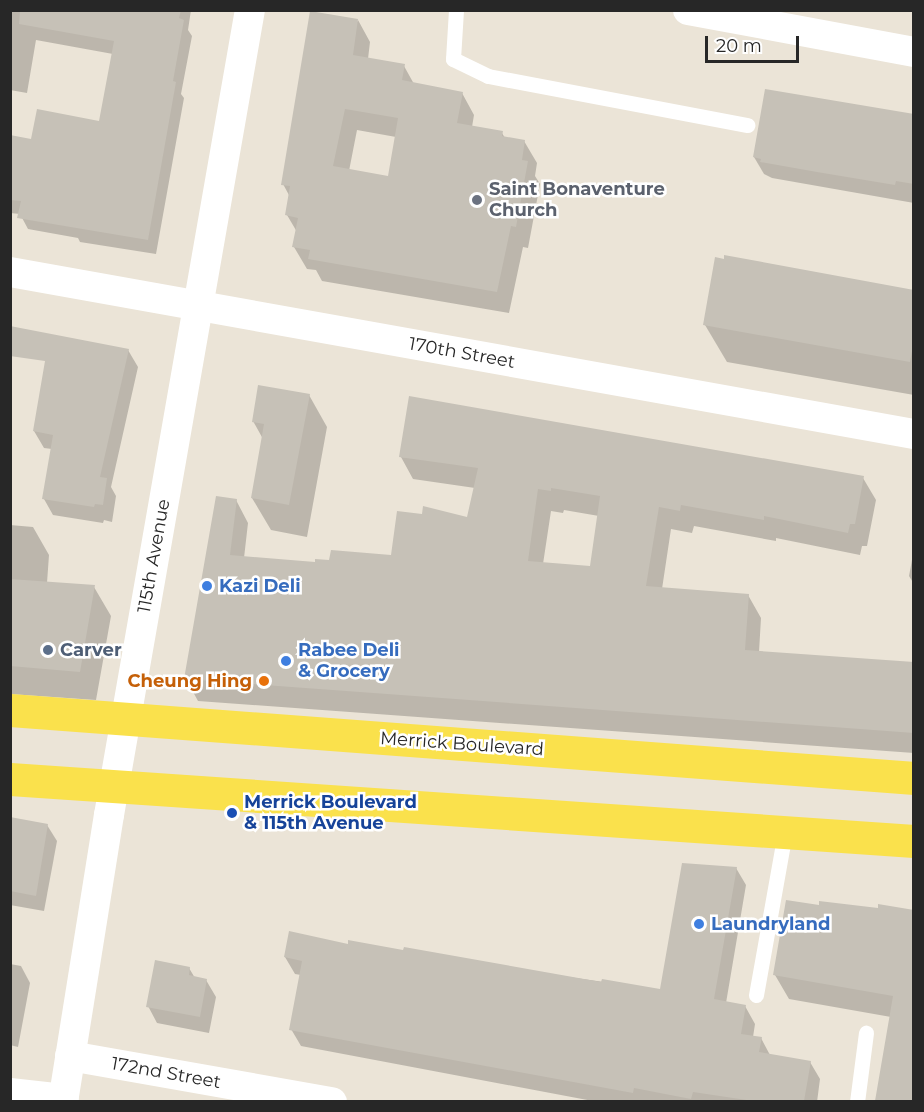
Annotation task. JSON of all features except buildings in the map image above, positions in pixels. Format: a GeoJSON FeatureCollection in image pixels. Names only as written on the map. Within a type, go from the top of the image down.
{"type":"FeatureCollection","features":[{"type":"Feature","properties":{"kind":"main road","name":"Merrick Boulevard"},"geometry":{"type":"LineString","coordinates":[[10,710],[914,778]]}},
{"type":"Feature","properties":{"kind":"main road"},"geometry":{"type":"LineString","coordinates":[[10,779],[914,841]]}},
{"type":"Feature","properties":{"kind":"street","name":"115th Avenue"},"geometry":{"type":"LineString","coordinates":[[64,1100],[114,786],[250,10]]}},
{"type":"Feature","properties":{"kind":"street"},"geometry":{"type":"LineString","coordinates":[[688,10],[914,51]]}},
{"type":"Feature","properties":{"kind":"street","name":"170th Street"},"geometry":{"type":"LineString","coordinates":[[10,272],[914,434]]}},
{"type":"Feature","properties":{"kind":"street","name":"172nd Street"},"geometry":{"type":"LineString","coordinates":[[70,1056],[332,1101]]}},
{"type":"Feature","properties":{"kind":"street"},"geometry":{"type":"LineString","coordinates":[[10,1094],[64,1100]]}},
{"type":"Feature","properties":{"kind":"lane"},"geometry":{"type":"LineString","coordinates":[[456,10],[453,59],[488,76],[747,125]]}},
{"type":"Feature","properties":{"kind":"lane"},"geometry":{"type":"LineString","coordinates":[[756,996],[785,832]]}},
{"type":"Feature","properties":{"kind":"lane"},"geometry":{"type":"LineString","coordinates":[[857,1101],[866,1033]]}},
{"type":"Feature","properties":{"kind":"place","name":"Saint Bonaventure Church"},"geometry":{"type":"Point","coordinates":[477,200]}},
{"type":"Feature","properties":{"kind":"place","name":"Kazi Deli"},"geometry":{"type":"Point","coordinates":[207,586]}},
{"type":"Feature","properties":{"kind":"place","name":"Carver"},"geometry":{"type":"Point","coordinates":[48,650]}},
{"type":"Feature","properties":{"kind":"place","name":"Rabee Deli & Grocery"},"geometry":{"type":"Point","coordinates":[286,661]}},
{"type":"Feature","properties":{"kind":"place","name":"Cheung Hing"},"geometry":{"type":"Point","coordinates":[264,681]}},
{"type":"Feature","properties":{"kind":"place","name":"Merrick Boulevard & 115th Avenue"},"geometry":{"type":"Point","coordinates":[232,813]}},
{"type":"Feature","properties":{"kind":"place","name":"Laundryland"},"geometry":{"type":"Point","coordinates":[699,924]}}]}
